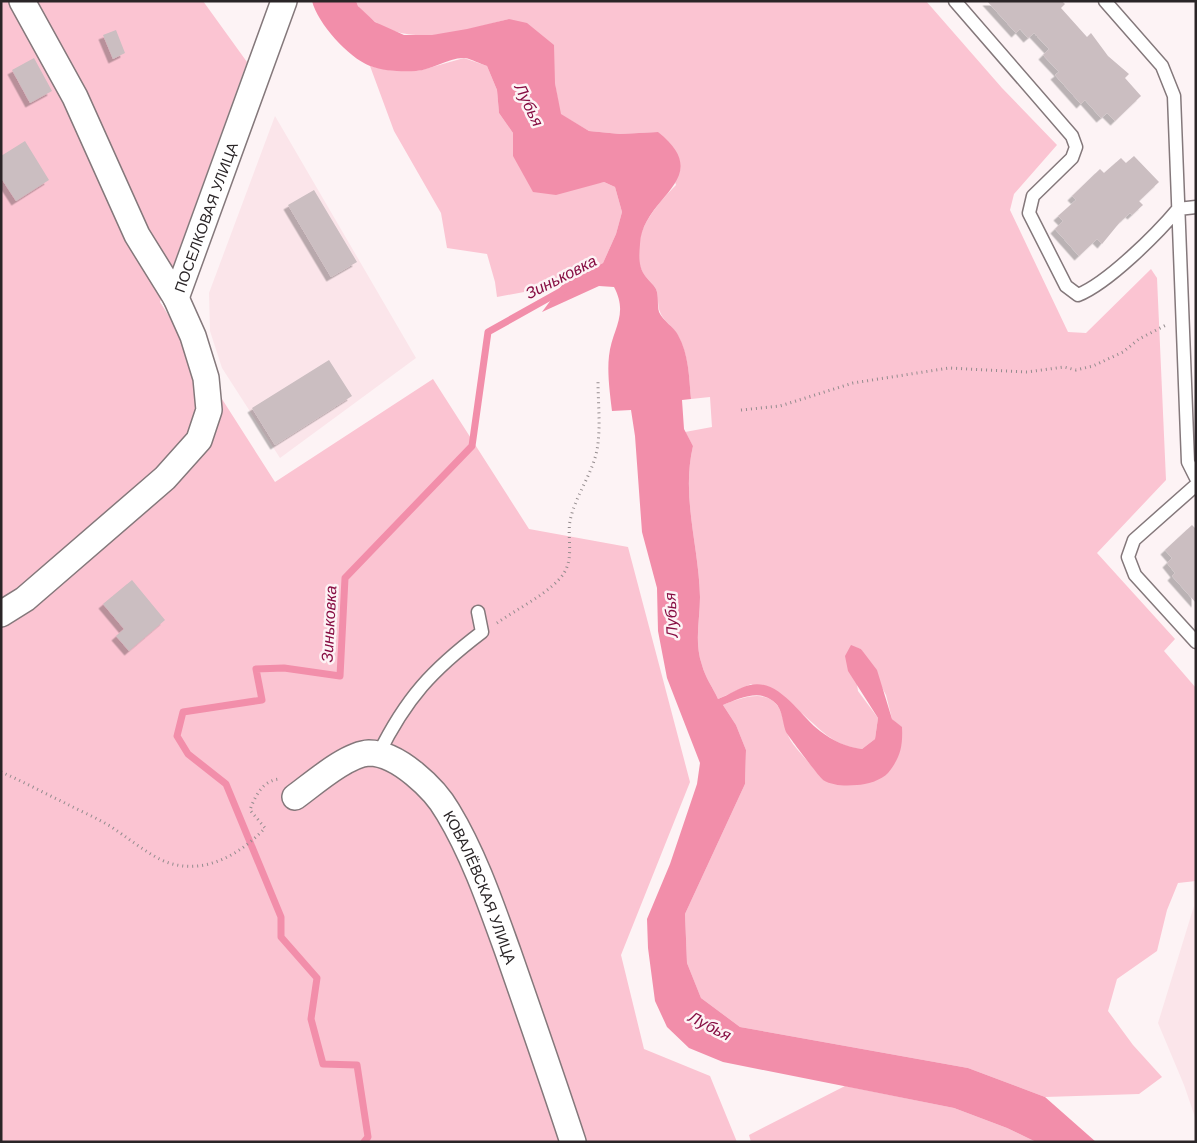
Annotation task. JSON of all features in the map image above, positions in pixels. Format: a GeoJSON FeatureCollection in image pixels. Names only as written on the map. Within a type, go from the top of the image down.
{"type":"FeatureCollection","features":[{"type":"Feature","properties":{"kind":"street"},"geometry":{"type":"LineString","coordinates":[[22,1],[76,97],[137,235],[176,298]]}},
{"type":"Feature","properties":{"kind":"street","name":"ПОСЕЛКОВАЯ УЛИЦА"},"geometry":{"type":"LineString","coordinates":[[1,614],[25,599],[165,478],[199,440],[209,410],[206,378],[193,336],[176,298],[284,1]]}},
{"type":"Feature","properties":{"kind":"street","name":"КОВАЛЁВСКАЯ УЛИЦА"},"geometry":{"type":"LineString","coordinates":[[299,794],[359,754],[378,755],[394,760],[420,779],[448,812],[483,884],[573,1142]]}},
{"type":"Feature","properties":{"kind":"lane"},"geometry":{"type":"LineString","coordinates":[[956,1],[1072,136],[1076,148],[1072,158],[1033,196],[1029,214],[1066,286],[1078,295],[1093,289],[1161,229],[1178,209],[1196,207]]}},
{"type":"Feature","properties":{"kind":"lane"},"geometry":{"type":"LineString","coordinates":[[1105,1],[1162,66],[1174,96],[1183,317],[1190,378],[1188,462],[1196,478]]}},
{"type":"Feature","properties":{"kind":"lane"},"geometry":{"type":"LineString","coordinates":[[1183,317],[1196,316]]}},
{"type":"Feature","properties":{"kind":"lane"},"geometry":{"type":"LineString","coordinates":[[1196,484],[1134,540],[1128,557],[1134,574],[1196,642]]}},
{"type":"Feature","properties":{"kind":"lane"},"geometry":{"type":"LineString","coordinates":[[378,755],[404,708],[422,684],[482,632],[478,612]]}},
{"type":"Feature","properties":{"kind":"path"},"geometry":{"type":"LineString","coordinates":[[741,410],[780,406],[853,383],[950,368],[1027,372],[1064,368],[1076,370],[1123,352],[1138,339],[1183,317]]}},
{"type":"Feature","properties":{"kind":"path"},"geometry":{"type":"LineString","coordinates":[[482,632],[546,590],[563,574],[568,565],[572,511],[588,479],[597,450],[598,382]]}},
{"type":"Feature","properties":{"kind":"path"},"geometry":{"type":"LineString","coordinates":[[1,772],[109,825],[169,864],[197,866],[213,864],[226,859],[258,836],[265,828],[250,810],[263,786],[278,779],[299,794]]}},
{"type":"Feature","properties":{"kind":"shaded area"},"geometry":{"type":"Polygon","coordinates":[[[1,1],[203,1],[247,62],[160,302],[275,482],[433,379],[529,529],[628,547],[690,782],[621,955],[644,1049],[710,1076],[737,1142],[1,1142],[1,1]]]}},
{"type":"Feature","properties":{"kind":"shaded area"},"geometry":{"type":"Polygon","coordinates":[[[356,1],[926,1],[1002,88],[1057,145],[1014,194],[1010,210],[1068,332],[1086,333],[1151,269],[1157,278],[1166,480],[1097,553],[1175,639],[1164,651],[1196,688],[1196,881],[1178,883],[1167,910],[1157,951],[1117,979],[1108,1011],[1133,1045],[1162,1077],[1139,1094],[1045,1097],[968,1068],[740,1027],[701,998],[687,963],[685,914],[745,784],[746,750],[736,725],[723,705],[739,699],[757,696],[772,700],[778,706],[791,741],[823,780],[902,728],[892,719],[886,695],[861,649],[851,646],[858,691],[878,718],[875,739],[862,749],[843,744],[828,736],[794,707],[751,684],[718,699],[705,674],[698,648],[699,578],[689,484],[693,446],[685,432],[712,427],[710,397],[691,399],[688,367],[682,344],[676,333],[661,315],[656,289],[643,274],[638,259],[638,247],[646,224],[652,213],[676,185],[658,132],[620,134],[589,131],[560,114],[555,83],[509,19],[436,35],[400,33],[383,27],[368,16],[358,6],[356,1]]]}},
{"type":"Feature","properties":{"kind":"shaded area"},"geometry":{"type":"Polygon","coordinates":[[[464,58],[487,66],[497,90],[499,113],[513,133],[513,156],[586,185],[604,182],[615,187],[622,212],[616,234],[603,263],[562,285],[497,297],[487,254],[447,248],[441,213],[394,131],[370,66],[393,71],[418,71],[464,58]]]}},
{"type":"Feature","properties":{"kind":"shaded area"},"geometry":{"type":"Polygon","coordinates":[[[275,116],[416,358],[280,458],[222,368],[210,331],[209,293],[275,116]]]}},
{"type":"Feature","properties":{"kind":"shaded area"},"geometry":{"type":"Polygon","coordinates":[[[1193,880],[1196,881],[1196,1120],[1184,1085],[1158,1023],[1194,906],[1193,880]]]}},
{"type":"Feature","properties":{"kind":"shaded area"},"geometry":{"type":"Polygon","coordinates":[[[845,1086],[954,1108],[1007,1128],[1036,1142],[751,1142],[749,1135],[845,1086]]]}},
{"type":"Feature","properties":{"kind":"water","name":"Лубья"},"geometry":{"type":"Polygon","coordinates":[[[312,1],[356,1],[358,6],[375,22],[404,35],[432,35],[509,19],[527,23],[554,45],[555,83],[561,114],[589,131],[620,134],[658,132],[674,148],[680,163],[679,175],[644,227],[639,257],[643,273],[656,289],[659,312],[678,335],[688,366],[691,399],[682,400],[684,429],[693,446],[689,484],[690,503],[699,578],[698,648],[705,674],[718,699],[750,685],[761,684],[770,687],[780,693],[825,735],[845,745],[862,749],[875,739],[878,718],[848,671],[845,656],[851,645],[861,649],[877,670],[892,719],[902,727],[900,752],[885,776],[865,784],[840,785],[823,780],[816,772],[786,732],[779,707],[773,701],[767,697],[755,695],[723,705],[736,725],[746,750],[745,784],[685,914],[687,963],[701,998],[740,1027],[968,1068],[1045,1097],[1096,1142],[1036,1142],[1007,1128],[954,1108],[723,1062],[689,1048],[667,1027],[655,1001],[648,948],[647,919],[670,864],[697,784],[700,763],[667,678],[658,631],[657,588],[642,532],[635,436],[631,410],[612,411],[608,363],[620,314],[618,297],[614,287],[599,286],[542,312],[562,285],[603,263],[616,234],[622,212],[615,187],[604,182],[556,195],[533,192],[513,156],[513,133],[499,113],[497,90],[487,66],[470,59],[459,58],[416,71],[393,71],[370,66],[361,62],[335,39],[320,20],[312,1]]]}},
{"type":"Feature","properties":{"kind":"building"},"geometry":{"type":"Polygon","coordinates":[[[987,1],[1062,1],[1065,4],[1061,8],[1087,37],[1091,33],[1108,56],[1129,74],[1125,78],[1141,96],[1115,121],[1107,113],[1101,118],[1085,100],[1081,104],[1055,75],[1059,72],[1043,55],[1049,49],[1034,33],[1028,38],[1020,29],[1016,33],[987,1]]]}},
{"type":"Feature","properties":{"kind":"building"},"geometry":{"type":"Polygon","coordinates":[[[116,30],[125,53],[113,59],[103,35],[116,30]]]}},
{"type":"Feature","properties":{"kind":"building"},"geometry":{"type":"Polygon","coordinates":[[[34,58],[52,91],[30,103],[12,70],[34,58]]]}},
{"type":"Feature","properties":{"kind":"building"},"geometry":{"type":"Polygon","coordinates":[[[25,141],[49,180],[16,201],[1,178],[1,156],[25,141]]]}},
{"type":"Feature","properties":{"kind":"building"},"geometry":{"type":"Polygon","coordinates":[[[1134,156],[1159,182],[1139,201],[1143,205],[1132,215],[1130,213],[1120,222],[1102,244],[1097,239],[1079,256],[1055,229],[1063,221],[1058,216],[1076,200],[1072,196],[1100,169],[1104,173],[1121,158],[1126,163],[1134,156]]]}},
{"type":"Feature","properties":{"kind":"building"},"geometry":{"type":"Polygon","coordinates":[[[314,190],[357,262],[331,277],[288,205],[314,190]]]}},
{"type":"Feature","properties":{"kind":"building"},"geometry":{"type":"Polygon","coordinates":[[[329,360],[352,396],[275,445],[252,408],[329,360]]]}},
{"type":"Feature","properties":{"kind":"building"},"geometry":{"type":"Polygon","coordinates":[[[1192,525],[1196,529],[1196,603],[1172,576],[1175,573],[1167,563],[1172,558],[1165,550],[1192,525]]]}},
{"type":"Feature","properties":{"kind":"building"},"geometry":{"type":"Polygon","coordinates":[[[132,580],[165,620],[129,651],[116,636],[124,629],[103,604],[132,580]]]}},
{"type":"Feature","properties":{"kind":"waterway","name":"Зиньковка"},"geometry":{"type":"LineString","coordinates":[[364,1142],[368,1137],[357,1065],[323,1064],[311,1019],[317,978],[281,937],[281,917],[226,784],[188,754],[177,736],[183,712],[262,700],[256,669],[284,668],[340,676],[345,578],[472,446],[488,332],[563,290]]}}]}
